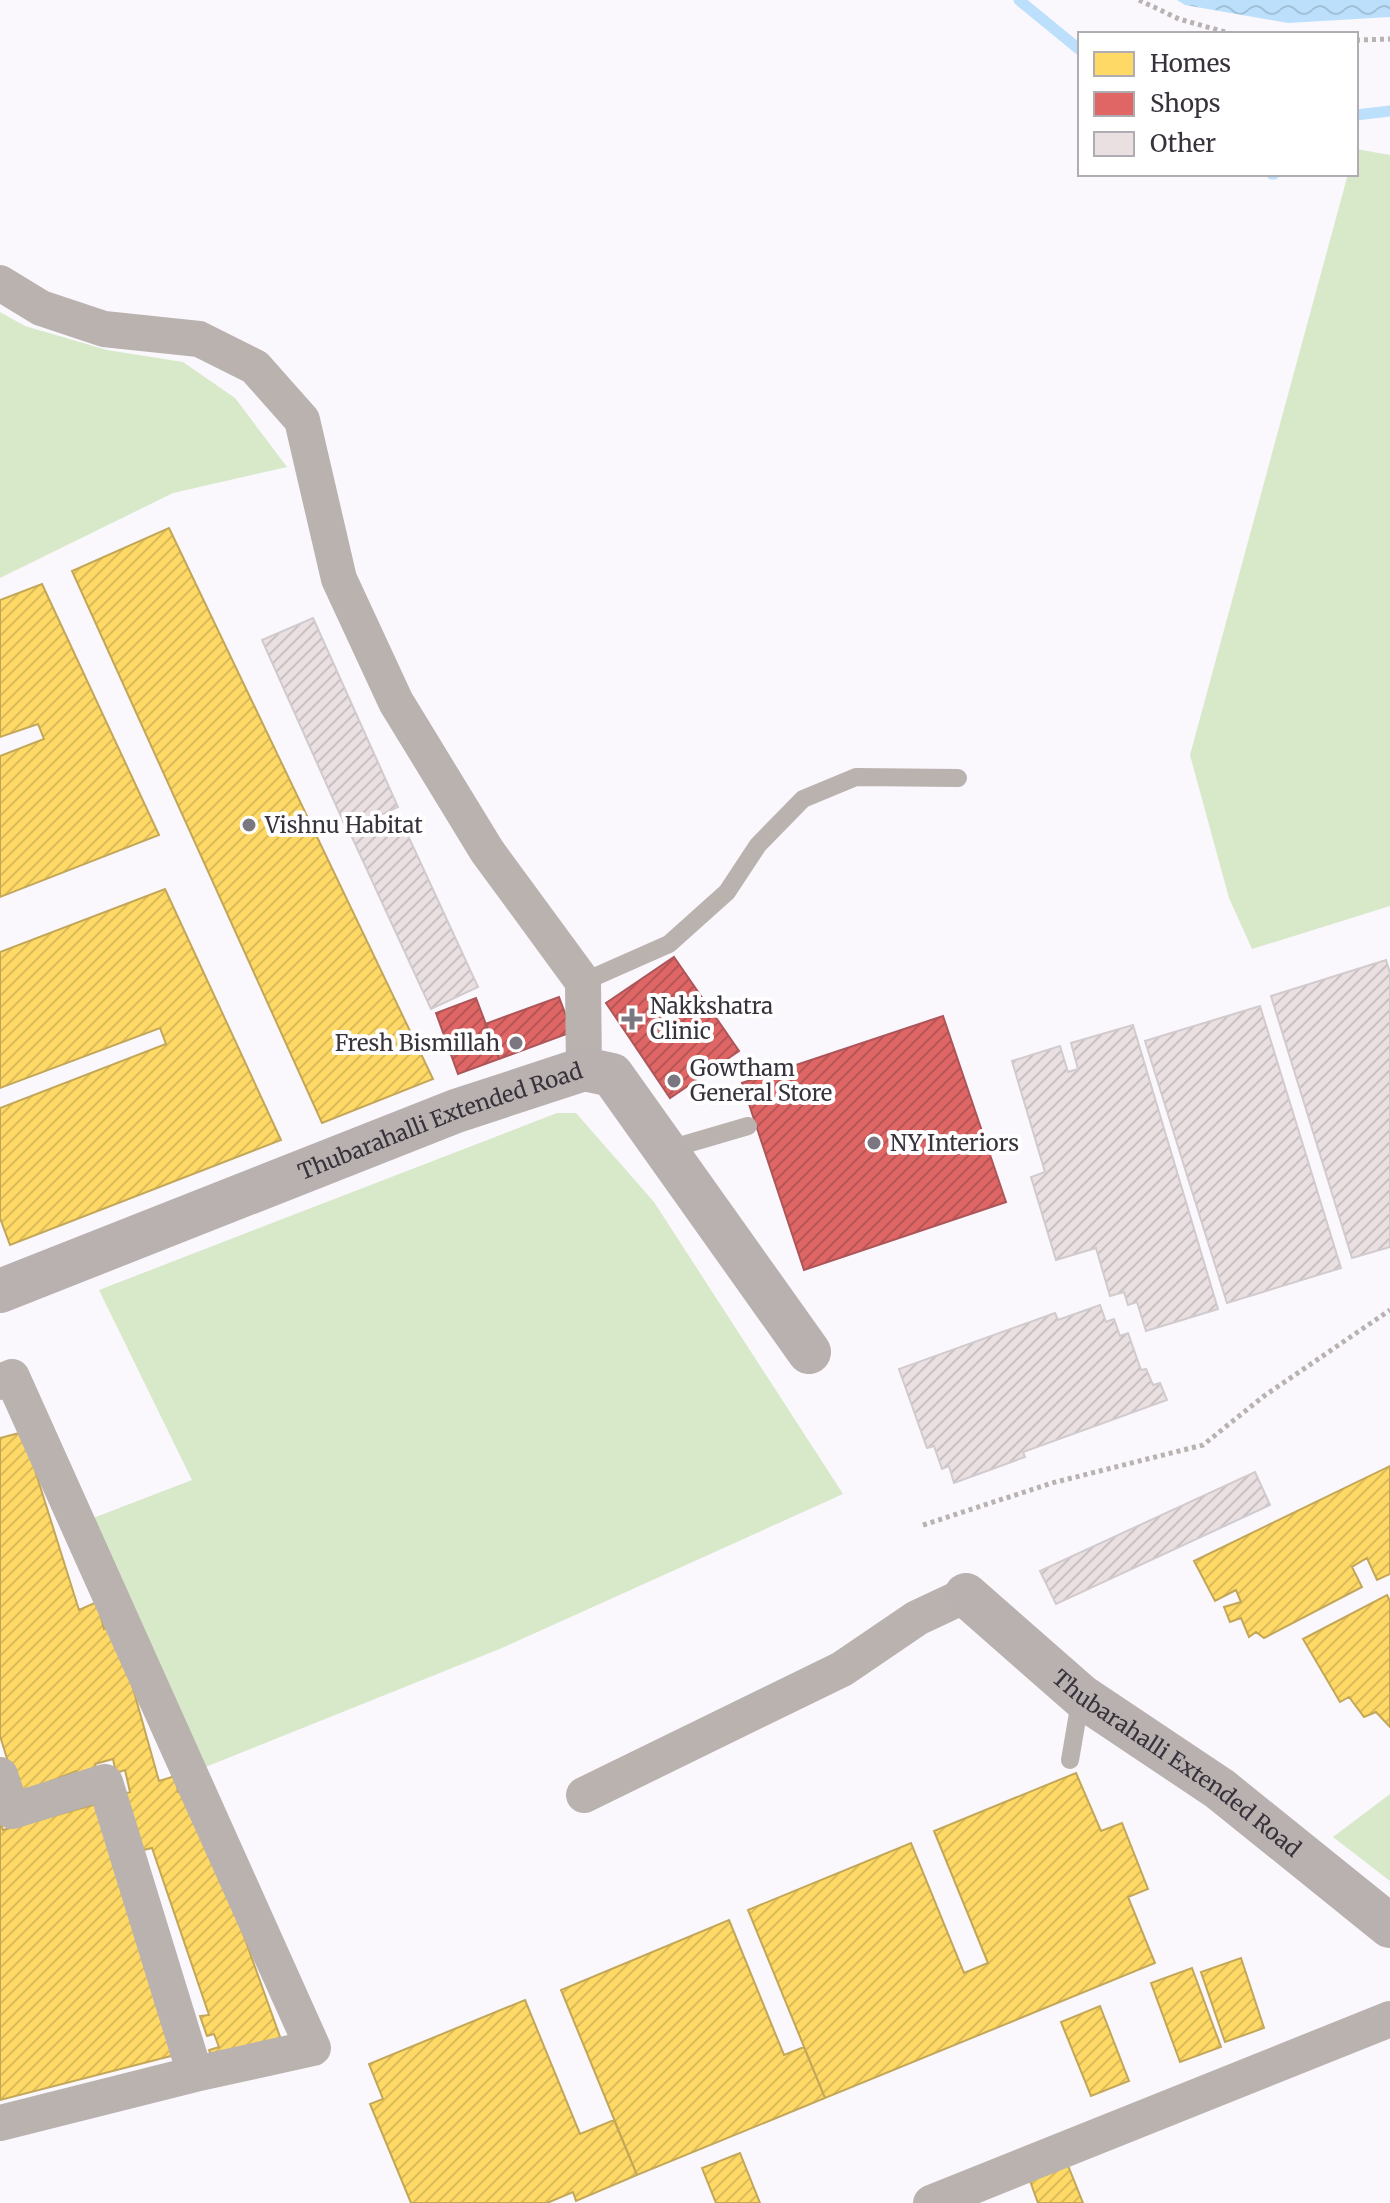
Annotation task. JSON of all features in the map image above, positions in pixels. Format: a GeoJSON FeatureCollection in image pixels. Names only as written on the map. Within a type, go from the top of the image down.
{"type":"FeatureCollection","features":[{"type":"Feature","properties":{"kind":"street"},"geometry":{"type":"LineString","coordinates":[[0,283],[41,308],[104,329],[199,339],[255,367],[302,420],[339,579],[396,702],[487,851],[583,982],[584,1069]]}},
{"type":"Feature","properties":{"kind":"street","name":"Thubarahalli Extended Road"},"geometry":{"type":"LineString","coordinates":[[0,1291],[456,1111],[584,1069],[612,1075],[809,1352]]}},
{"type":"Feature","properties":{"kind":"street"},"geometry":{"type":"LineString","coordinates":[[0,1382],[12,1377],[313,2048],[0,2123]]}},
{"type":"Feature","properties":{"kind":"street"},"geometry":{"type":"LineString","coordinates":[[584,1795],[842,1669],[917,1618],[966,1595]]}},
{"type":"Feature","properties":{"kind":"street","name":"Thubarahalli Extended Road"},"geometry":{"type":"LineString","coordinates":[[966,1595],[1081,1696],[1220,1789],[1390,1926]]}},
{"type":"Feature","properties":{"kind":"street"},"geometry":{"type":"LineString","coordinates":[[0,1775],[12,1811],[105,1782],[195,2074]]}},
{"type":"Feature","properties":{"kind":"street"},"geometry":{"type":"LineString","coordinates":[[931,2203],[1390,2019]]}},
{"type":"Feature","properties":{"kind":"lane"},"geometry":{"type":"LineString","coordinates":[[583,982],[669,944],[727,892],[758,845],[803,799],[856,777],[958,778]]}},
{"type":"Feature","properties":{"kind":"lane"},"geometry":{"type":"LineString","coordinates":[[666,1150],[748,1126]]}},
{"type":"Feature","properties":{"kind":"lane"},"geometry":{"type":"LineString","coordinates":[[1070,1760],[1081,1696]]}},
{"type":"Feature","properties":{"kind":"path"},"geometry":{"type":"LineString","coordinates":[[1139,0],[1179,19],[1225,32]]}},
{"type":"Feature","properties":{"kind":"path"},"geometry":{"type":"LineString","coordinates":[[1358,40],[1390,39]]}},
{"type":"Feature","properties":{"kind":"path"},"geometry":{"type":"LineString","coordinates":[[923,1525],[1052,1483],[1203,1445],[1264,1396],[1390,1310]]}},
{"type":"Feature","properties":{"kind":"green space"},"geometry":{"type":"Polygon","coordinates":[[[1358,149],[1390,155],[1390,906],[1252,949],[1229,898],[1190,755],[1347,176],[1358,176],[1358,149]]]}},
{"type":"Feature","properties":{"kind":"green space"},"geometry":{"type":"Polygon","coordinates":[[[0,312],[25,326],[107,350],[183,362],[235,398],[287,467],[173,493],[0,578],[0,312]]]}},
{"type":"Feature","properties":{"kind":"green space"},"geometry":{"type":"Polygon","coordinates":[[[557,1113],[576,1113],[654,1202],[843,1494],[502,1648],[193,1772],[75,1525],[192,1480],[99,1290],[557,1113]]]}},
{"type":"Feature","properties":{"kind":"green space"},"geometry":{"type":"Polygon","coordinates":[[[1390,1794],[1390,1881],[1333,1837],[1390,1794]]]}},
{"type":"Feature","properties":{"kind":"water"},"geometry":{"type":"Polygon","coordinates":[[[1177,0],[1390,0],[1390,17],[1288,23],[1185,5],[1177,0]]]}},
{"type":"Feature","properties":{"kind":"building: Homes","name":"Vishnu Habitat"},"geometry":{"type":"Polygon","coordinates":[[[169,528],[433,1079],[322,1123],[72,571],[169,528]]]}},
{"type":"Feature","properties":{"kind":"building: Homes"},"geometry":{"type":"Polygon","coordinates":[[[42,584],[159,835],[0,897],[0,756],[44,739],[38,724],[0,737],[0,600],[42,584]]]}},
{"type":"Feature","properties":{"kind":"building: Homes"},"geometry":{"type":"Polygon","coordinates":[[[165,889],[281,1140],[10,1245],[0,1218],[0,1108],[166,1044],[160,1028],[0,1088],[0,952],[165,889]]]}},
{"type":"Feature","properties":{"kind":"building: Homes"},"geometry":{"type":"Polygon","coordinates":[[[23,1432],[79,1610],[97,1602],[104,1629],[115,1624],[159,1781],[175,1776],[178,1792],[191,1788],[284,2048],[217,2066],[209,2050],[219,2047],[214,2034],[207,2036],[200,2016],[209,2015],[152,1848],[143,1850],[123,1794],[130,1792],[125,1770],[116,1773],[113,1759],[95,1764],[98,1774],[78,1780],[76,1771],[18,1794],[0,1736],[0,1438],[23,1432]]]}},
{"type":"Feature","properties":{"kind":"building: Homes"},"geometry":{"type":"Polygon","coordinates":[[[1390,1466],[1390,1574],[1377,1580],[1367,1558],[1352,1567],[1362,1587],[1264,1638],[1256,1632],[1249,1637],[1241,1618],[1230,1622],[1224,1607],[1241,1602],[1236,1590],[1215,1601],[1194,1561],[1390,1466]]]}},
{"type":"Feature","properties":{"kind":"building: Homes"},"geometry":{"type":"Polygon","coordinates":[[[1387,1595],[1390,1601],[1390,1727],[1376,1712],[1364,1717],[1349,1697],[1340,1702],[1303,1639],[1387,1595]]]}},
{"type":"Feature","properties":{"kind":"building: Homes"},"geometry":{"type":"Polygon","coordinates":[[[1076,1773],[1101,1831],[1122,1823],[1148,1889],[1128,1897],[1155,1963],[825,2098],[748,1910],[911,1843],[964,1973],[988,1963],[934,1831],[1076,1773]]]}},
{"type":"Feature","properties":{"kind":"building: Homes"},"geometry":{"type":"Polygon","coordinates":[[[104,1802],[175,2055],[0,2100],[0,1821],[3,1830],[104,1802]]]}},
{"type":"Feature","properties":{"kind":"building: Homes"},"geometry":{"type":"Polygon","coordinates":[[[729,1920],[784,2055],[804,2047],[825,2098],[637,2175],[561,1990],[729,1920]]]}},
{"type":"Feature","properties":{"kind":"building: Homes"},"geometry":{"type":"Polygon","coordinates":[[[1241,1958],[1264,2028],[1225,2042],[1201,1972],[1241,1958]]]}},
{"type":"Feature","properties":{"kind":"building: Homes"},"geometry":{"type":"Polygon","coordinates":[[[1192,1968],[1221,2047],[1180,2062],[1151,1983],[1192,1968]]]}},
{"type":"Feature","properties":{"kind":"building: Homes"},"geometry":{"type":"Polygon","coordinates":[[[525,2000],[580,2134],[614,2120],[637,2175],[576,2201],[573,2192],[547,2203],[411,2203],[370,2104],[383,2099],[369,2064],[525,2000]]]}},
{"type":"Feature","properties":{"kind":"building: Homes"},"geometry":{"type":"Polygon","coordinates":[[[1100,2006],[1129,2081],[1091,2096],[1061,2022],[1100,2006]]]}},
{"type":"Feature","properties":{"kind":"building: Homes"},"geometry":{"type":"Polygon","coordinates":[[[740,2153],[760,2203],[716,2203],[702,2168],[740,2153]]]}},
{"type":"Feature","properties":{"kind":"building: Homes"},"geometry":{"type":"Polygon","coordinates":[[[1067,2163],[1083,2203],[1038,2203],[1029,2178],[1067,2163]]]}},
{"type":"Feature","properties":{"kind":"building: Shops"},"geometry":{"type":"Polygon","coordinates":[[[674,957],[739,1051],[670,1098],[606,1003],[674,957]]]}},
{"type":"Feature","properties":{"kind":"building: Shops"},"geometry":{"type":"Polygon","coordinates":[[[559,997],[572,1032],[499,1059],[485,1024],[559,997]]]}},
{"type":"Feature","properties":{"kind":"building: Shops"},"geometry":{"type":"Polygon","coordinates":[[[476,998],[499,1059],[458,1074],[436,1013],[476,998]]]}},
{"type":"Feature","properties":{"kind":"building: Shops","name":"NY Interiors"},"geometry":{"type":"Polygon","coordinates":[[[943,1016],[1006,1202],[804,1270],[742,1083],[943,1016]]]}},
{"type":"Feature","properties":{"kind":"building: Other"},"geometry":{"type":"Polygon","coordinates":[[[313,618],[398,807],[347,830],[262,640],[313,618]]]}},
{"type":"Feature","properties":{"kind":"building: Other"},"geometry":{"type":"Polygon","coordinates":[[[398,814],[478,987],[431,1009],[351,835],[398,814]]]}},
{"type":"Feature","properties":{"kind":"building: Other"},"geometry":{"type":"Polygon","coordinates":[[[1386,960],[1390,973],[1390,1247],[1352,1258],[1271,996],[1386,960]]]}},
{"type":"Feature","properties":{"kind":"building: Other"},"geometry":{"type":"Polygon","coordinates":[[[1260,1006],[1341,1268],[1227,1303],[1145,1041],[1260,1006]]]}},
{"type":"Feature","properties":{"kind":"building: Other"},"geometry":{"type":"Polygon","coordinates":[[[1133,1025],[1218,1309],[1146,1331],[1137,1302],[1128,1305],[1124,1292],[1110,1296],[1096,1248],[1056,1260],[1031,1177],[1045,1172],[1012,1061],[1060,1046],[1068,1072],[1078,1069],[1071,1043],[1133,1025]]]}},
{"type":"Feature","properties":{"kind":"building: Other"},"geometry":{"type":"Polygon","coordinates":[[[1100,1305],[1106,1322],[1114,1319],[1120,1336],[1128,1333],[1141,1370],[1146,1369],[1153,1385],[1160,1383],[1167,1400],[1023,1452],[1025,1457],[954,1483],[949,1466],[942,1469],[934,1446],[927,1448],[899,1369],[1055,1313],[1058,1320],[1100,1305]]]}},
{"type":"Feature","properties":{"kind":"building: Other"},"geometry":{"type":"Polygon","coordinates":[[[1255,1472],[1270,1505],[1056,1604],[1040,1571],[1255,1472]]]}},
{"type":"Feature","properties":{"kind":"waterway"},"geometry":{"type":"LineString","coordinates":[[1019,0],[1078,48]]}},
{"type":"Feature","properties":{"kind":"waterway"},"geometry":{"type":"LineString","coordinates":[[1358,115],[1390,111]]}},
{"type":"Feature","properties":{"kind":"place","name":"Vishnu Habitat"},"geometry":{"type":"Point","coordinates":[249,825]}},
{"type":"Feature","properties":{"kind":"place","name":"Nakkshatra Clinic"},"geometry":{"type":"Point","coordinates":[632,1019]}},
{"type":"Feature","properties":{"kind":"place","name":"Fresh Bismillah"},"geometry":{"type":"Point","coordinates":[516,1043]}},
{"type":"Feature","properties":{"kind":"place","name":"Gowtham General Store"},"geometry":{"type":"Point","coordinates":[674,1081]}},
{"type":"Feature","properties":{"kind":"place","name":"NY Interiors"},"geometry":{"type":"Point","coordinates":[874,1143]}}]}
